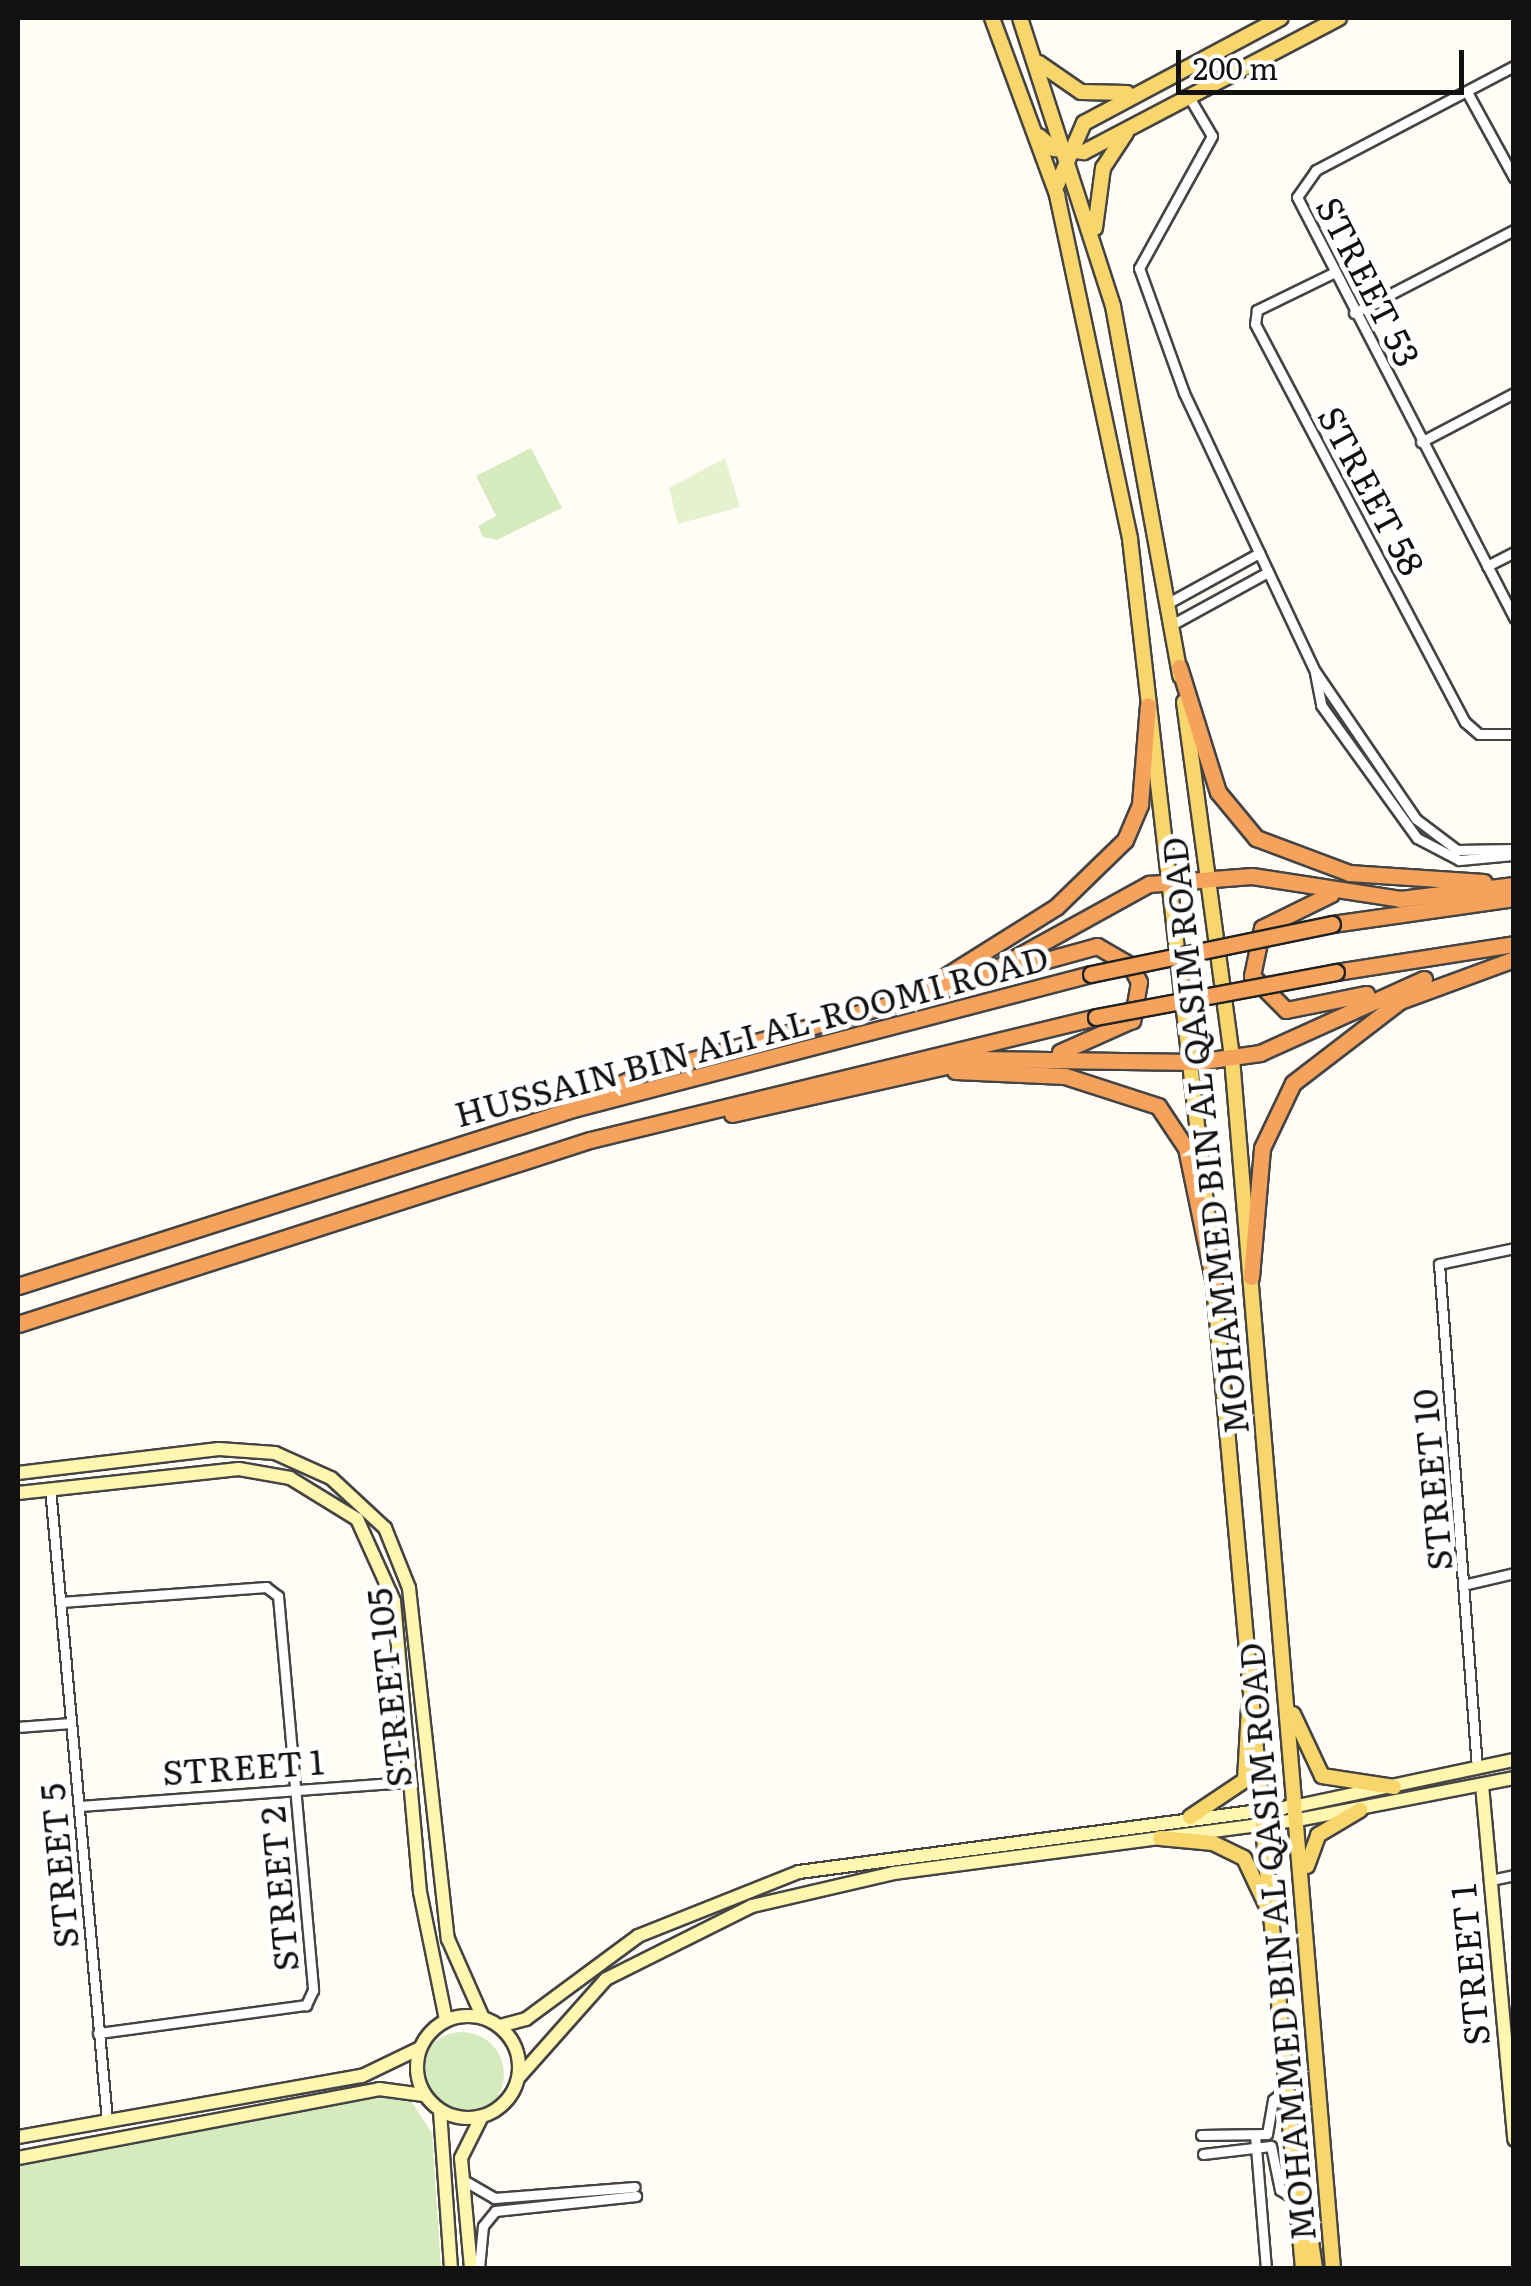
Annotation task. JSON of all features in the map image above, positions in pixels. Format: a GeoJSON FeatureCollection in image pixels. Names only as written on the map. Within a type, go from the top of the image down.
{"type":"FeatureCollection","features":[{"type":"Feature","properties":{"kind":"highway"},"geometry":{"type":"LineString","coordinates":[[1179,667],[1218,792],[1265,844],[1370,876],[1513,885]]}},
{"type":"Feature","properties":{"kind":"highway"},"geometry":{"type":"LineString","coordinates":[[901,1001],[1034,924],[1116,850],[1140,804],[1148,706]]}},
{"type":"Feature","properties":{"kind":"highway"},"geometry":{"type":"LineString","coordinates":[[973,981],[1112,899],[1167,880],[1252,876],[1332,894],[1400,899],[1513,885]]}},
{"type":"Feature","properties":{"kind":"highway"},"geometry":{"type":"LineString","coordinates":[[1332,894],[1275,918],[1253,943],[1252,976],[1271,1002],[1321,1009],[1514,958]]}},
{"type":"Feature","properties":{"kind":"highway","name":"HUSSAIN BIN ALI AL-ROOMI ROAD"},"geometry":{"type":"LineString","coordinates":[[18,1286],[573,1108],[1090,974],[1332,924],[1514,898]]}},
{"type":"Feature","properties":{"kind":"highway","name":"HUSSAIN BIN ALI AL-ROOMI ROAD"},"geometry":{"type":"LineString","coordinates":[[18,1324],[446,1182],[707,1114],[1096,1016],[1514,944]]}},
{"type":"Feature","properties":{"kind":"highway"},"geometry":{"type":"LineString","coordinates":[[573,1108],[642,1074],[973,981],[1078,947],[1097,946],[1130,965],[1140,1002],[1132,1020],[1041,1056]]}},
{"type":"Feature","properties":{"kind":"highway"},"geometry":{"type":"LineString","coordinates":[[1251,1277],[1262,1148],[1293,1083],[1400,1000],[1514,958]]}},
{"type":"Feature","properties":{"kind":"highway"},"geometry":{"type":"LineString","coordinates":[[707,1114],[780,1108],[916,1072],[1041,1056],[1196,1062],[1232,1058],[1280,1047],[1424,979]]}},
{"type":"Feature","properties":{"kind":"highway"},"geometry":{"type":"LineString","coordinates":[[916,1072],[1041,1073],[1151,1101],[1184,1140],[1214,1283]]}},
{"type":"Feature","properties":{"kind":"main road","name":"MOHAMMED BIN AL QASIM ROAD"},"geometry":{"type":"LineString","coordinates":[[992,18],[1057,195],[1127,520],[1167,880],[1196,1062],[1214,1283],[1268,1817],[1303,2268]]}},
{"type":"Feature","properties":{"kind":"main road","name":"MOHAMMED BIN AL QASIM ROAD"},"geometry":{"type":"LineString","coordinates":[[1020,18],[1095,244],[1170,602],[1212,879],[1232,1058],[1284,1692],[1298,1813],[1333,2268]]}},
{"type":"Feature","properties":{"kind":"main road"},"geometry":{"type":"LineString","coordinates":[[1057,195],[1067,153],[1084,122],[1281,18]]}},
{"type":"Feature","properties":{"kind":"main road"},"geometry":{"type":"LineString","coordinates":[[1067,153],[1131,125],[1339,18]]}},
{"type":"Feature","properties":{"kind":"main road"},"geometry":{"type":"LineString","coordinates":[[1036,60],[1081,92],[1138,91]]}},
{"type":"Feature","properties":{"kind":"main road"},"geometry":{"type":"LineString","coordinates":[[1095,244],[1097,184],[1131,125]]}},
{"type":"Feature","properties":{"kind":"main road"},"geometry":{"type":"LineString","coordinates":[[1034,131],[1067,153]]}},
{"type":"Feature","properties":{"kind":"main road"},"geometry":{"type":"LineString","coordinates":[[1190,1817],[1236,1792],[1249,1768],[1243,1557]]}},
{"type":"Feature","properties":{"kind":"main road"},"geometry":{"type":"LineString","coordinates":[[1284,1692],[1322,1776],[1394,1787]]}},
{"type":"Feature","properties":{"kind":"main road"},"geometry":{"type":"LineString","coordinates":[[1304,1892],[1318,1835],[1360,1810]]}},
{"type":"Feature","properties":{"kind":"main road"},"geometry":{"type":"LineString","coordinates":[[1160,1838],[1213,1843],[1244,1858],[1276,1929]]}},
{"type":"Feature","properties":{"kind":"main road"},"geometry":{"type":"LineString","coordinates":[[1293,2142],[1305,2167],[1315,2268]]}},
{"type":"Feature","properties":{"kind":"street","name":"STREET 53"},"geometry":{"type":"LineString","coordinates":[[1514,66],[1299,185],[1297,208],[1514,618]]}},
{"type":"Feature","properties":{"kind":"street"},"geometry":{"type":"LineString","coordinates":[[1467,92],[1514,178]]}},
{"type":"Feature","properties":{"kind":"street"},"geometry":{"type":"LineString","coordinates":[[1187,94],[1213,132],[1181,204],[1144,251],[1139,277],[1259,553],[1315,671],[1431,836],[1468,852],[1514,852]]}},
{"type":"Feature","properties":{"kind":"street"},"geometry":{"type":"LineString","coordinates":[[1354,313],[1514,230]]}},
{"type":"Feature","properties":{"kind":"street","name":"STREET 58"},"geometry":{"type":"LineString","coordinates":[[1332,274],[1257,310],[1255,324],[1465,722],[1479,734],[1514,734]]}},
{"type":"Feature","properties":{"kind":"street"},"geometry":{"type":"LineString","coordinates":[[1422,442],[1514,393]]}},
{"type":"Feature","properties":{"kind":"street"},"geometry":{"type":"LineString","coordinates":[[1488,566],[1514,552]]}},
{"type":"Feature","properties":{"kind":"street"},"geometry":{"type":"LineString","coordinates":[[1170,602],[1259,553]]}},
{"type":"Feature","properties":{"kind":"street"},"geometry":{"type":"LineString","coordinates":[[1173,624],[1268,572]]}},
{"type":"Feature","properties":{"kind":"street","name":"STREET 10"},"geometry":{"type":"LineString","coordinates":[[1477,1768],[1439,1264],[1514,1248]]}},
{"type":"Feature","properties":{"kind":"street"},"geometry":{"type":"LineString","coordinates":[[170,1454],[174,1474]]}},
{"type":"Feature","properties":{"kind":"street","name":"STREET 105"},"geometry":{"type":"LineString","coordinates":[[18,1473],[170,1454],[275,1454],[331,1478],[361,1500],[400,1555],[415,1632],[442,1910],[459,1977],[483,2018]]}},
{"type":"Feature","properties":{"kind":"street","name":"STREET 105"},"geometry":{"type":"LineString","coordinates":[[18,1493],[174,1474],[268,1472],[337,1504],[358,1519],[382,1564],[398,1633],[409,1782],[446,2020]]}},
{"type":"Feature","properties":{"kind":"street","name":"STREET 5"},"geometry":{"type":"LineString","coordinates":[[50,1488],[107,2121]]}},
{"type":"Feature","properties":{"kind":"street"},"geometry":{"type":"LineString","coordinates":[[1466,1584],[1514,1573]]}},
{"type":"Feature","properties":{"kind":"street","name":"STREET 2"},"geometry":{"type":"LineString","coordinates":[[61,1602],[274,1590],[296,1792],[311,2002],[98,2032]]}},
{"type":"Feature","properties":{"kind":"street"},"geometry":{"type":"LineString","coordinates":[[398,1633],[415,1632]]}},
{"type":"Feature","properties":{"kind":"street"},"geometry":{"type":"LineString","coordinates":[[18,1728],[70,1723]]}},
{"type":"Feature","properties":{"kind":"street"},"geometry":{"type":"LineString","coordinates":[[1298,1813],[1514,1760]]}},
{"type":"Feature","properties":{"kind":"street"},"geometry":{"type":"LineString","coordinates":[[863,1879],[1160,1838],[1268,1817],[1360,1810],[1514,1778]]}},
{"type":"Feature","properties":{"kind":"street","name":"STREET 1"},"geometry":{"type":"LineString","coordinates":[[81,1806],[409,1782]]}},
{"type":"Feature","properties":{"kind":"street","name":"STREET 1"},"geometry":{"type":"LineString","coordinates":[[1482,1785],[1508,2022],[1514,2140]]}},
{"type":"Feature","properties":{"kind":"street"},"geometry":{"type":"LineString","coordinates":[[500,2026],[526,2020],[595,1963],[694,1908],[834,1864],[1190,1817],[1268,1817]]}},
{"type":"Feature","properties":{"kind":"street"},"geometry":{"type":"LineString","coordinates":[[470,2268],[462,2146],[482,2116],[506,2102],[519,2076],[574,2007],[648,1953],[752,1906],[948,1860],[954,1848]]}},
{"type":"Feature","properties":{"kind":"street"},"geometry":{"type":"LineString","coordinates":[[1491,1880],[1514,1875]]}},
{"type":"Feature","properties":{"kind":"street"},"geometry":{"type":"LineString","coordinates":[[18,2137],[362,2076],[420,2048],[446,2020],[483,2018],[500,2026],[516,2049],[519,2076]]}},
{"type":"Feature","properties":{"kind":"street"},"geometry":{"type":"LineString","coordinates":[[420,2048],[424,2095]]}},
{"type":"Feature","properties":{"kind":"street"},"geometry":{"type":"LineString","coordinates":[[1204,2154],[1256,2141],[1272,2131],[1272,2100],[1289,2087]]}},
{"type":"Feature","properties":{"kind":"street"},"geometry":{"type":"LineString","coordinates":[[18,2158],[379,2089],[424,2095],[440,2111],[482,2116]]}},
{"type":"Feature","properties":{"kind":"street"},"geometry":{"type":"LineString","coordinates":[[440,2111],[451,2268]]}},
{"type":"Feature","properties":{"kind":"street"},"geometry":{"type":"LineString","coordinates":[[1201,2135],[1256,2141],[1273,2148],[1280,2190],[1298,2201]]}},
{"type":"Feature","properties":{"kind":"street"},"geometry":{"type":"LineString","coordinates":[[1256,2141],[1266,2268]]}},
{"type":"Feature","properties":{"kind":"street"},"geometry":{"type":"LineString","coordinates":[[461,2176],[494,2198],[636,2192],[495,2212],[483,2226],[480,2268]]}},
{"type":"Feature","properties":{"kind":"green space"},"geometry":{"type":"Polygon","coordinates":[[[531,448],[562,508],[497,540],[483,537],[478,526],[496,516],[476,476],[531,448]]]}},
{"type":"Feature","properties":{"kind":"green space"},"geometry":{"type":"Polygon","coordinates":[[[725,458],[740,507],[678,524],[669,488],[725,458]]]}},
{"type":"Feature","properties":{"kind":"green space"},"geometry":{"type":"Polygon","coordinates":[[[462,2032],[478,2035],[492,2044],[501,2058],[501,2090],[492,2104],[478,2113],[462,2116],[446,2113],[432,2104],[423,2090],[420,2074],[423,2058],[432,2044],[446,2035],[462,2032]]]}},
{"type":"Feature","properties":{"kind":"green space"},"geometry":{"type":"Polygon","coordinates":[[[390,2095],[411,2101],[432,2133],[441,2268],[18,2268],[18,2166],[390,2095]]]}}]}
